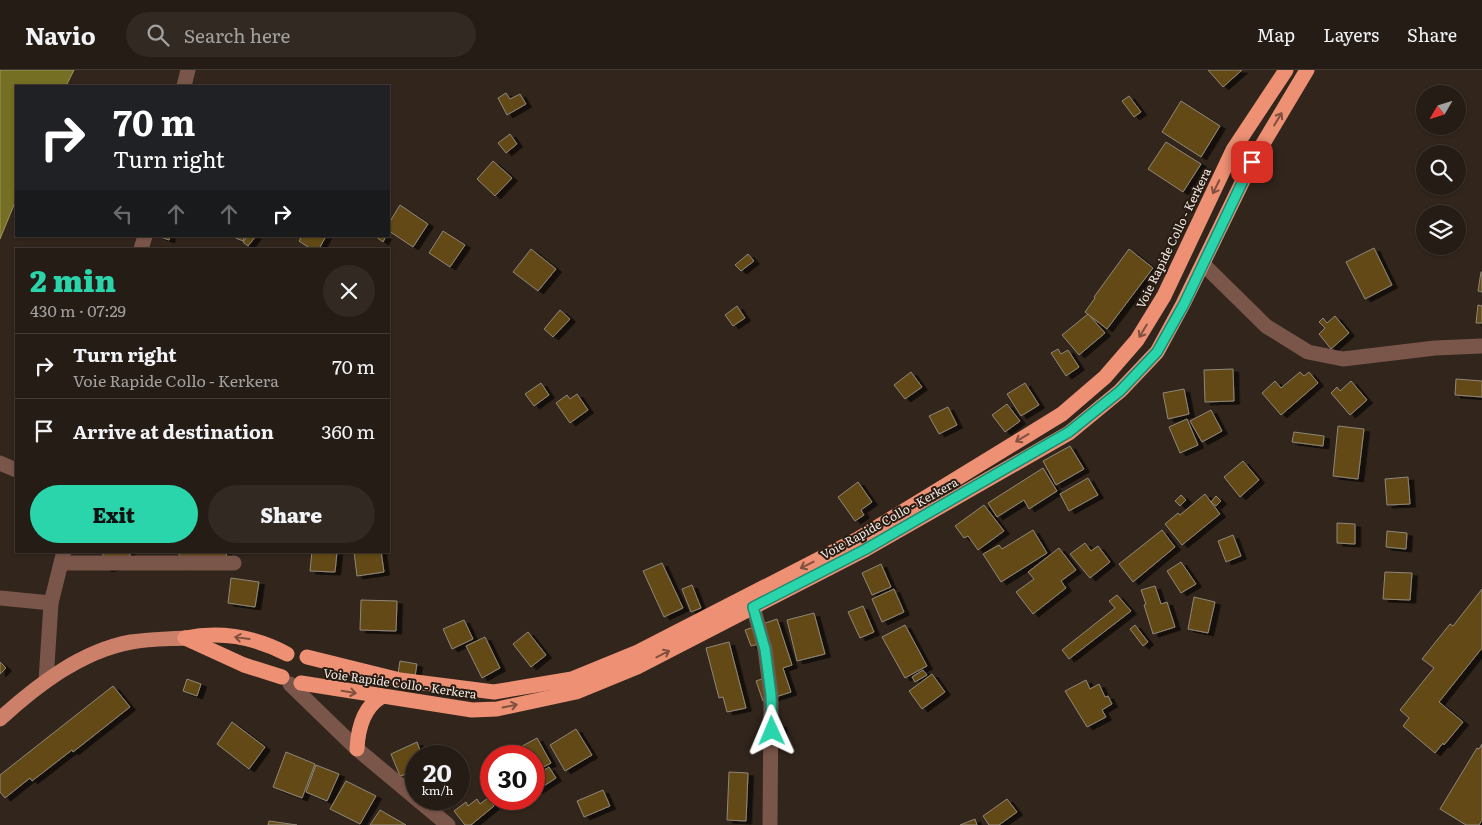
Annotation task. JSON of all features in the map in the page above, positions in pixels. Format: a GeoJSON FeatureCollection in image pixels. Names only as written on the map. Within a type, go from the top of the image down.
{"type":"FeatureCollection","features":[{"type":"Feature","properties":{"kind":"highway","name":"Voie Rapide Collo - Kerkera"},"geometry":{"type":"LineString","coordinates":[[307,657],[400,680],[494,692],[572,679],[638,652],[858,539],[1062,414],[1105,377],[1137,340],[1164,296],[1233,150],[1286,70]]}},
{"type":"Feature","properties":{"kind":"highway","name":"Voie Rapide Collo - Kerkera"},"geometry":{"type":"LineString","coordinates":[[185,638],[244,666],[291,682],[472,710],[498,709],[576,692],[637,667],[866,549],[1069,432],[1120,391],[1157,352],[1184,304],[1252,162],[1307,70]]}},
{"type":"Feature","properties":{"kind":"highway"},"geometry":{"type":"LineString","coordinates":[[185,638],[199,635],[216,635],[249,639],[263,642],[287,654]]}},
{"type":"Feature","properties":{"kind":"highway"},"geometry":{"type":"LineString","coordinates":[[297,652],[307,657],[311,666],[309,677],[291,682],[279,667],[280,662],[287,654],[297,652]]}},
{"type":"Feature","properties":{"kind":"highway"},"geometry":{"type":"LineString","coordinates":[[358,749],[359,728],[362,719],[374,701],[381,697]]}},
{"type":"Feature","properties":{"kind":"main road"},"geometry":{"type":"LineString","coordinates":[[0,719],[46,681],[84,659],[108,649],[130,643],[185,638]]}},
{"type":"Feature","properties":{"kind":"street"},"geometry":{"type":"LineString","coordinates":[[184,85],[188,70]]}},
{"type":"Feature","properties":{"kind":"street"},"geometry":{"type":"LineString","coordinates":[[1203,264],[1266,326],[1308,352],[1343,359],[1435,348],[1482,346]]}},
{"type":"Feature","properties":{"kind":"street"},"geometry":{"type":"LineString","coordinates":[[0,463],[15,470]]}},
{"type":"Feature","properties":{"kind":"street"},"geometry":{"type":"LineString","coordinates":[[46,681],[51,603],[63,557],[234,563]]}},
{"type":"Feature","properties":{"kind":"street"},"geometry":{"type":"LineString","coordinates":[[0,598],[51,603]]}},
{"type":"Feature","properties":{"kind":"street"},"geometry":{"type":"LineString","coordinates":[[753,607],[765,649],[771,695],[770,825]]}},
{"type":"Feature","properties":{"kind":"street"},"geometry":{"type":"LineString","coordinates":[[291,682],[358,749],[448,825]]}},
{"type":"Feature","properties":{"kind":"shaded area"},"geometry":{"type":"Polygon","coordinates":[[[0,70],[74,70],[66,85],[15,85],[15,202],[0,239],[0,70]]]}},
{"type":"Feature","properties":{"kind":"building"},"geometry":{"type":"Polygon","coordinates":[[[1208,70],[1242,70],[1223,87],[1208,70]]]}},
{"type":"Feature","properties":{"kind":"building"},"geometry":{"type":"Polygon","coordinates":[[[506,93],[510,99],[520,94],[526,104],[507,115],[498,98],[506,93]]]}},
{"type":"Feature","properties":{"kind":"building"},"geometry":{"type":"Polygon","coordinates":[[[1129,96],[1141,112],[1134,117],[1122,101],[1129,96]]]}},
{"type":"Feature","properties":{"kind":"building"},"geometry":{"type":"Polygon","coordinates":[[[1181,101],[1220,126],[1201,157],[1162,132],[1181,101]]]}},
{"type":"Feature","properties":{"kind":"building"},"geometry":{"type":"Polygon","coordinates":[[[510,134],[517,144],[506,153],[498,143],[510,134]]]}},
{"type":"Feature","properties":{"kind":"building"},"geometry":{"type":"Polygon","coordinates":[[[1166,142],[1201,164],[1183,192],[1148,169],[1166,142]]]}},
{"type":"Feature","properties":{"kind":"building"},"geometry":{"type":"Polygon","coordinates":[[[493,161],[512,178],[495,196],[477,179],[493,161]]]}},
{"type":"Feature","properties":{"kind":"building"},"geometry":{"type":"Polygon","coordinates":[[[400,205],[428,224],[413,247],[390,232],[390,221],[400,205]]]}},
{"type":"Feature","properties":{"kind":"building"},"geometry":{"type":"Polygon","coordinates":[[[443,231],[465,245],[450,267],[429,253],[443,231]]]}},
{"type":"Feature","properties":{"kind":"building"},"geometry":{"type":"Polygon","coordinates":[[[233,237],[245,237],[243,241],[233,237]]]}},
{"type":"Feature","properties":{"kind":"building"},"geometry":{"type":"Polygon","coordinates":[[[247,237],[255,237],[248,246],[243,242],[247,237]]]}},
{"type":"Feature","properties":{"kind":"building"},"geometry":{"type":"Polygon","coordinates":[[[301,237],[325,237],[320,248],[310,248],[299,241],[301,237]]]}},
{"type":"Feature","properties":{"kind":"building"},"geometry":{"type":"Polygon","coordinates":[[[376,237],[386,237],[383,242],[376,237]]]}},
{"type":"Feature","properties":{"kind":"building"},"geometry":{"type":"Polygon","coordinates":[[[1374,248],[1392,285],[1365,299],[1346,262],[1374,248]]]}},
{"type":"Feature","properties":{"kind":"building"},"geometry":{"type":"Polygon","coordinates":[[[531,249],[556,269],[538,291],[513,272],[531,249]]]}},
{"type":"Feature","properties":{"kind":"building"},"geometry":{"type":"Polygon","coordinates":[[[1129,249],[1153,268],[1107,329],[1085,312],[1129,249]]]}},
{"type":"Feature","properties":{"kind":"building"},"geometry":{"type":"Polygon","coordinates":[[[748,254],[754,261],[741,271],[735,265],[748,254]]]}},
{"type":"Feature","properties":{"kind":"building"},"geometry":{"type":"Polygon","coordinates":[[[1482,272],[1482,292],[1478,291],[1482,272]]]}},
{"type":"Feature","properties":{"kind":"building"},"geometry":{"type":"Polygon","coordinates":[[[1478,305],[1482,306],[1482,323],[1476,323],[1478,305]]]}},
{"type":"Feature","properties":{"kind":"building"},"geometry":{"type":"Polygon","coordinates":[[[737,306],[745,318],[733,326],[725,315],[737,306]]]}},
{"type":"Feature","properties":{"kind":"building"},"geometry":{"type":"Polygon","coordinates":[[[560,310],[570,319],[553,337],[544,329],[560,310]]]}},
{"type":"Feature","properties":{"kind":"building"},"geometry":{"type":"Polygon","coordinates":[[[1088,314],[1105,333],[1079,355],[1062,335],[1088,314]]]}},
{"type":"Feature","properties":{"kind":"building"},"geometry":{"type":"Polygon","coordinates":[[[1335,316],[1349,333],[1331,349],[1319,334],[1325,328],[1319,322],[1323,318],[1327,323],[1335,316]]]}},
{"type":"Feature","properties":{"kind":"building"},"geometry":{"type":"Polygon","coordinates":[[[1058,349],[1061,354],[1068,350],[1079,367],[1066,376],[1051,353],[1058,349]]]}},
{"type":"Feature","properties":{"kind":"building"},"geometry":{"type":"Polygon","coordinates":[[[1233,369],[1234,401],[1205,402],[1204,370],[1233,369]]]}},
{"type":"Feature","properties":{"kind":"building"},"geometry":{"type":"Polygon","coordinates":[[[911,372],[922,387],[905,399],[894,385],[911,372]]]}},
{"type":"Feature","properties":{"kind":"building"},"geometry":{"type":"Polygon","coordinates":[[[1300,372],[1304,376],[1309,372],[1318,383],[1281,415],[1262,393],[1275,381],[1281,388],[1300,372]]]}},
{"type":"Feature","properties":{"kind":"building"},"geometry":{"type":"Polygon","coordinates":[[[1456,379],[1482,381],[1482,397],[1455,395],[1456,379]]]}},
{"type":"Feature","properties":{"kind":"building"},"geometry":{"type":"Polygon","coordinates":[[[1351,381],[1367,400],[1350,415],[1331,393],[1337,387],[1340,391],[1351,381]]]}},
{"type":"Feature","properties":{"kind":"building"},"geometry":{"type":"Polygon","coordinates":[[[541,383],[549,395],[534,406],[525,394],[541,383]]]}},
{"type":"Feature","properties":{"kind":"building"},"geometry":{"type":"Polygon","coordinates":[[[1025,383],[1039,405],[1021,416],[1007,394],[1025,383]]]}},
{"type":"Feature","properties":{"kind":"building"},"geometry":{"type":"Polygon","coordinates":[[[1184,389],[1189,414],[1168,419],[1163,393],[1184,389]]]}},
{"type":"Feature","properties":{"kind":"building"},"geometry":{"type":"Polygon","coordinates":[[[577,394],[588,410],[570,423],[556,403],[567,395],[570,399],[577,394]]]}},
{"type":"Feature","properties":{"kind":"building"},"geometry":{"type":"Polygon","coordinates":[[[1007,404],[1020,421],[1005,432],[992,415],[1007,404]]]}},
{"type":"Feature","properties":{"kind":"building"},"geometry":{"type":"Polygon","coordinates":[[[948,407],[957,425],[939,434],[929,416],[948,407]]]}},
{"type":"Feature","properties":{"kind":"building"},"geometry":{"type":"Polygon","coordinates":[[[1211,410],[1222,431],[1202,442],[1190,421],[1211,410]]]}},
{"type":"Feature","properties":{"kind":"building"},"geometry":{"type":"Polygon","coordinates":[[[1187,419],[1198,445],[1180,453],[1169,427],[1187,419]]]}},
{"type":"Feature","properties":{"kind":"building"},"geometry":{"type":"Polygon","coordinates":[[[1338,426],[1364,429],[1358,479],[1333,476],[1338,426]]]}},
{"type":"Feature","properties":{"kind":"building"},"geometry":{"type":"Polygon","coordinates":[[[1294,432],[1324,436],[1323,446],[1292,442],[1294,432]]]}},
{"type":"Feature","properties":{"kind":"building"},"geometry":{"type":"Polygon","coordinates":[[[1070,446],[1084,469],[1056,485],[1043,461],[1070,446]]]}},
{"type":"Feature","properties":{"kind":"building"},"geometry":{"type":"Polygon","coordinates":[[[1243,461],[1259,480],[1240,497],[1224,477],[1243,461]]]}},
{"type":"Feature","properties":{"kind":"building"},"geometry":{"type":"Polygon","coordinates":[[[1043,468],[1057,491],[1029,509],[1024,500],[997,517],[988,503],[1043,468]]]}},
{"type":"Feature","properties":{"kind":"building"},"geometry":{"type":"Polygon","coordinates":[[[1408,477],[1410,504],[1387,505],[1385,479],[1408,477]]]}},
{"type":"Feature","properties":{"kind":"building"},"geometry":{"type":"Polygon","coordinates":[[[1088,478],[1098,495],[1069,511],[1060,494],[1088,478]]]}},
{"type":"Feature","properties":{"kind":"building"},"geometry":{"type":"Polygon","coordinates":[[[858,482],[872,502],[861,510],[864,515],[855,521],[838,497],[858,482]]]}},
{"type":"Feature","properties":{"kind":"building"},"geometry":{"type":"Polygon","coordinates":[[[1205,494],[1220,514],[1182,545],[1165,524],[1178,513],[1180,515],[1205,494]]]}},
{"type":"Feature","properties":{"kind":"building"},"geometry":{"type":"Polygon","coordinates":[[[1181,495],[1186,500],[1180,506],[1175,501],[1181,495]]]}},
{"type":"Feature","properties":{"kind":"building"},"geometry":{"type":"Polygon","coordinates":[[[1216,496],[1221,501],[1216,506],[1211,502],[1216,496]]]}},
{"type":"Feature","properties":{"kind":"building"},"geometry":{"type":"Polygon","coordinates":[[[984,505],[1004,531],[978,550],[968,536],[964,538],[955,526],[984,505]]]}},
{"type":"Feature","properties":{"kind":"building"},"geometry":{"type":"Polygon","coordinates":[[[1337,523],[1355,524],[1355,544],[1337,543],[1337,523]]]}},
{"type":"Feature","properties":{"kind":"building"},"geometry":{"type":"Polygon","coordinates":[[[1033,530],[1047,553],[1001,582],[983,554],[999,545],[1002,549],[1033,530]]]}},
{"type":"Feature","properties":{"kind":"building"},"geometry":{"type":"Polygon","coordinates":[[[1162,530],[1175,547],[1133,582],[1119,564],[1162,530]]]}},
{"type":"Feature","properties":{"kind":"building"},"geometry":{"type":"Polygon","coordinates":[[[1387,531],[1407,533],[1406,549],[1386,547],[1387,531]]]}},
{"type":"Feature","properties":{"kind":"building"},"geometry":{"type":"Polygon","coordinates":[[[1233,535],[1241,556],[1226,562],[1218,541],[1233,535]]]}},
{"type":"Feature","properties":{"kind":"building"},"geometry":{"type":"Polygon","coordinates":[[[1085,543],[1091,551],[1098,546],[1110,562],[1090,578],[1070,554],[1085,543]]]}},
{"type":"Feature","properties":{"kind":"building"},"geometry":{"type":"Polygon","coordinates":[[[1059,548],[1076,570],[1061,581],[1066,588],[1033,614],[1016,592],[1034,579],[1028,572],[1059,548]]]}},
{"type":"Feature","properties":{"kind":"building"},"geometry":{"type":"Polygon","coordinates":[[[102,553],[130,553],[132,563],[106,569],[102,553]]]}},
{"type":"Feature","properties":{"kind":"building"},"geometry":{"type":"Polygon","coordinates":[[[179,553],[226,553],[227,563],[180,567],[179,553]]]}},
{"type":"Feature","properties":{"kind":"building"},"geometry":{"type":"Polygon","coordinates":[[[312,553],[337,553],[335,572],[310,571],[312,553]]]}},
{"type":"Feature","properties":{"kind":"building"},"geometry":{"type":"Polygon","coordinates":[[[354,553],[381,553],[384,572],[357,576],[354,553]]]}},
{"type":"Feature","properties":{"kind":"building"},"geometry":{"type":"Polygon","coordinates":[[[1181,562],[1196,584],[1181,593],[1167,571],[1181,562]]]}},
{"type":"Feature","properties":{"kind":"building"},"geometry":{"type":"Polygon","coordinates":[[[662,563],[683,608],[664,617],[643,571],[662,563]]]}},
{"type":"Feature","properties":{"kind":"building"},"geometry":{"type":"Polygon","coordinates":[[[881,564],[891,587],[872,595],[862,573],[881,564]]]}},
{"type":"Feature","properties":{"kind":"building"},"geometry":{"type":"Polygon","coordinates":[[[1385,572],[1412,573],[1410,600],[1383,599],[1385,572]]]}},
{"type":"Feature","properties":{"kind":"building"},"geometry":{"type":"Polygon","coordinates":[[[231,578],[259,582],[255,607],[228,603],[231,578]]]}},
{"type":"Feature","properties":{"kind":"building"},"geometry":{"type":"Polygon","coordinates":[[[692,585],[701,608],[691,612],[682,589],[692,585]]]}},
{"type":"Feature","properties":{"kind":"building"},"geometry":{"type":"Polygon","coordinates":[[[1155,586],[1161,604],[1167,602],[1175,627],[1153,634],[1141,590],[1155,586]]]}},
{"type":"Feature","properties":{"kind":"building"},"geometry":{"type":"Polygon","coordinates":[[[894,589],[904,612],[882,622],[872,599],[894,589]]]}},
{"type":"Feature","properties":{"kind":"building"},"geometry":{"type":"Polygon","coordinates":[[[1482,589],[1482,648],[1439,702],[1463,722],[1435,753],[1403,726],[1409,718],[1400,710],[1434,668],[1422,659],[1450,624],[1453,626],[1482,589]]]}},
{"type":"Feature","properties":{"kind":"building"},"geometry":{"type":"Polygon","coordinates":[[[1117,595],[1131,611],[1069,659],[1062,650],[1115,608],[1109,601],[1117,595]]]}},
{"type":"Feature","properties":{"kind":"building"},"geometry":{"type":"Polygon","coordinates":[[[1194,597],[1215,602],[1208,633],[1188,629],[1194,597]]]}},
{"type":"Feature","properties":{"kind":"building"},"geometry":{"type":"Polygon","coordinates":[[[361,600],[397,601],[396,631],[360,630],[361,600]]]}},
{"type":"Feature","properties":{"kind":"building"},"geometry":{"type":"Polygon","coordinates":[[[863,606],[874,632],[860,638],[848,612],[863,606]]]}},
{"type":"Feature","properties":{"kind":"building"},"geometry":{"type":"Polygon","coordinates":[[[814,613],[825,654],[797,661],[787,620],[814,613]]]}},
{"type":"Feature","properties":{"kind":"building"},"geometry":{"type":"Polygon","coordinates":[[[777,619],[792,665],[783,668],[791,692],[763,701],[756,681],[770,676],[759,644],[751,646],[745,630],[777,619]]]}},
{"type":"Feature","properties":{"kind":"building"},"geometry":{"type":"Polygon","coordinates":[[[464,620],[473,639],[452,649],[443,629],[464,620]]]}},
{"type":"Feature","properties":{"kind":"building"},"geometry":{"type":"Polygon","coordinates":[[[905,625],[927,666],[905,678],[882,637],[905,625]]]}},
{"type":"Feature","properties":{"kind":"building"},"geometry":{"type":"Polygon","coordinates":[[[1135,625],[1148,642],[1143,646],[1130,629],[1135,625]]]}},
{"type":"Feature","properties":{"kind":"building"},"geometry":{"type":"Polygon","coordinates":[[[528,632],[546,655],[531,667],[513,644],[528,632]]]}},
{"type":"Feature","properties":{"kind":"building"},"geometry":{"type":"Polygon","coordinates":[[[485,637],[500,668],[482,678],[466,646],[485,637]]]}},
{"type":"Feature","properties":{"kind":"building"},"geometry":{"type":"Polygon","coordinates":[[[729,642],[746,708],[727,712],[723,697],[719,698],[706,648],[729,642]]]}},
{"type":"Feature","properties":{"kind":"building"},"geometry":{"type":"Polygon","coordinates":[[[400,661],[417,664],[414,682],[397,680],[400,661]]]}},
{"type":"Feature","properties":{"kind":"building"},"geometry":{"type":"Polygon","coordinates":[[[0,662],[6,668],[0,674],[0,662]]]}},
{"type":"Feature","properties":{"kind":"building"},"geometry":{"type":"Polygon","coordinates":[[[923,670],[927,675],[915,682],[912,677],[923,670]]]}},
{"type":"Feature","properties":{"kind":"building"},"geometry":{"type":"Polygon","coordinates":[[[932,674],[945,692],[922,709],[909,691],[932,674]]]}},
{"type":"Feature","properties":{"kind":"building"},"geometry":{"type":"Polygon","coordinates":[[[187,679],[201,684],[197,696],[183,691],[187,679]]]}},
{"type":"Feature","properties":{"kind":"building"},"geometry":{"type":"Polygon","coordinates":[[[1086,680],[1090,689],[1099,684],[1105,697],[1108,696],[1112,704],[1102,710],[1106,717],[1087,727],[1065,691],[1086,680]]]}},
{"type":"Feature","properties":{"kind":"building"},"geometry":{"type":"Polygon","coordinates":[[[113,686],[130,707],[73,752],[72,750],[32,781],[30,778],[5,798],[0,792],[0,775],[113,686]]]}},
{"type":"Feature","properties":{"kind":"building"},"geometry":{"type":"Polygon","coordinates":[[[232,722],[265,747],[249,769],[217,744],[232,722]]]}},
{"type":"Feature","properties":{"kind":"building"},"geometry":{"type":"Polygon","coordinates":[[[781,724],[783,743],[767,745],[764,726],[781,724]]]}},
{"type":"Feature","properties":{"kind":"building"},"geometry":{"type":"Polygon","coordinates":[[[576,729],[592,755],[565,771],[550,745],[576,729]]]}},
{"type":"Feature","properties":{"kind":"building"},"geometry":{"type":"Polygon","coordinates":[[[537,738],[541,745],[524,745],[537,738]]]}},
{"type":"Feature","properties":{"kind":"building"},"geometry":{"type":"Polygon","coordinates":[[[1482,744],[1482,820],[1479,825],[1466,825],[1440,809],[1477,748],[1479,749],[1482,744]]]}},
{"type":"Feature","properties":{"kind":"building"},"geometry":{"type":"Polygon","coordinates":[[[405,748],[405,774],[400,776],[391,754],[405,748]]]}},
{"type":"Feature","properties":{"kind":"building"},"geometry":{"type":"Polygon","coordinates":[[[286,752],[315,764],[302,798],[273,787],[286,752]]]}},
{"type":"Feature","properties":{"kind":"building"},"geometry":{"type":"Polygon","coordinates":[[[545,752],[551,763],[545,766],[545,752]]]}},
{"type":"Feature","properties":{"kind":"building"},"geometry":{"type":"Polygon","coordinates":[[[316,765],[339,774],[327,801],[306,792],[316,765]]]}},
{"type":"Feature","properties":{"kind":"building"},"geometry":{"type":"Polygon","coordinates":[[[549,767],[556,778],[545,785],[545,770],[549,767]]]}},
{"type":"Feature","properties":{"kind":"building"},"geometry":{"type":"Polygon","coordinates":[[[729,772],[748,773],[746,821],[727,820],[729,772]]]}},
{"type":"Feature","properties":{"kind":"building"},"geometry":{"type":"Polygon","coordinates":[[[346,781],[376,796],[360,824],[330,809],[346,781]]]}},
{"type":"Feature","properties":{"kind":"building"},"geometry":{"type":"Polygon","coordinates":[[[603,790],[610,806],[584,817],[577,801],[603,790]]]}},
{"type":"Feature","properties":{"kind":"building"},"geometry":{"type":"Polygon","coordinates":[[[477,799],[480,804],[480,810],[489,810],[471,825],[465,825],[454,811],[470,810],[470,804],[477,799]]]}},
{"type":"Feature","properties":{"kind":"building"},"geometry":{"type":"Polygon","coordinates":[[[1007,799],[1017,812],[999,825],[989,825],[983,816],[1007,799]]]}},
{"type":"Feature","properties":{"kind":"building"},"geometry":{"type":"Polygon","coordinates":[[[380,810],[406,825],[370,825],[380,810]]]}},
{"type":"Feature","properties":{"kind":"building"},"geometry":{"type":"Polygon","coordinates":[[[975,819],[977,825],[960,825],[975,819]]]}},
{"type":"Feature","properties":{"kind":"building"},"geometry":{"type":"Polygon","coordinates":[[[269,821],[297,825],[268,825],[269,821]]]}},
{"type":"Feature","properties":{"kind":"route"},"geometry":{"type":"LineString","coordinates":[[772,731],[771,695],[765,649],[753,607],[866,549],[1069,432],[1120,391],[1157,352],[1184,304],[1252,162]]}}]}
